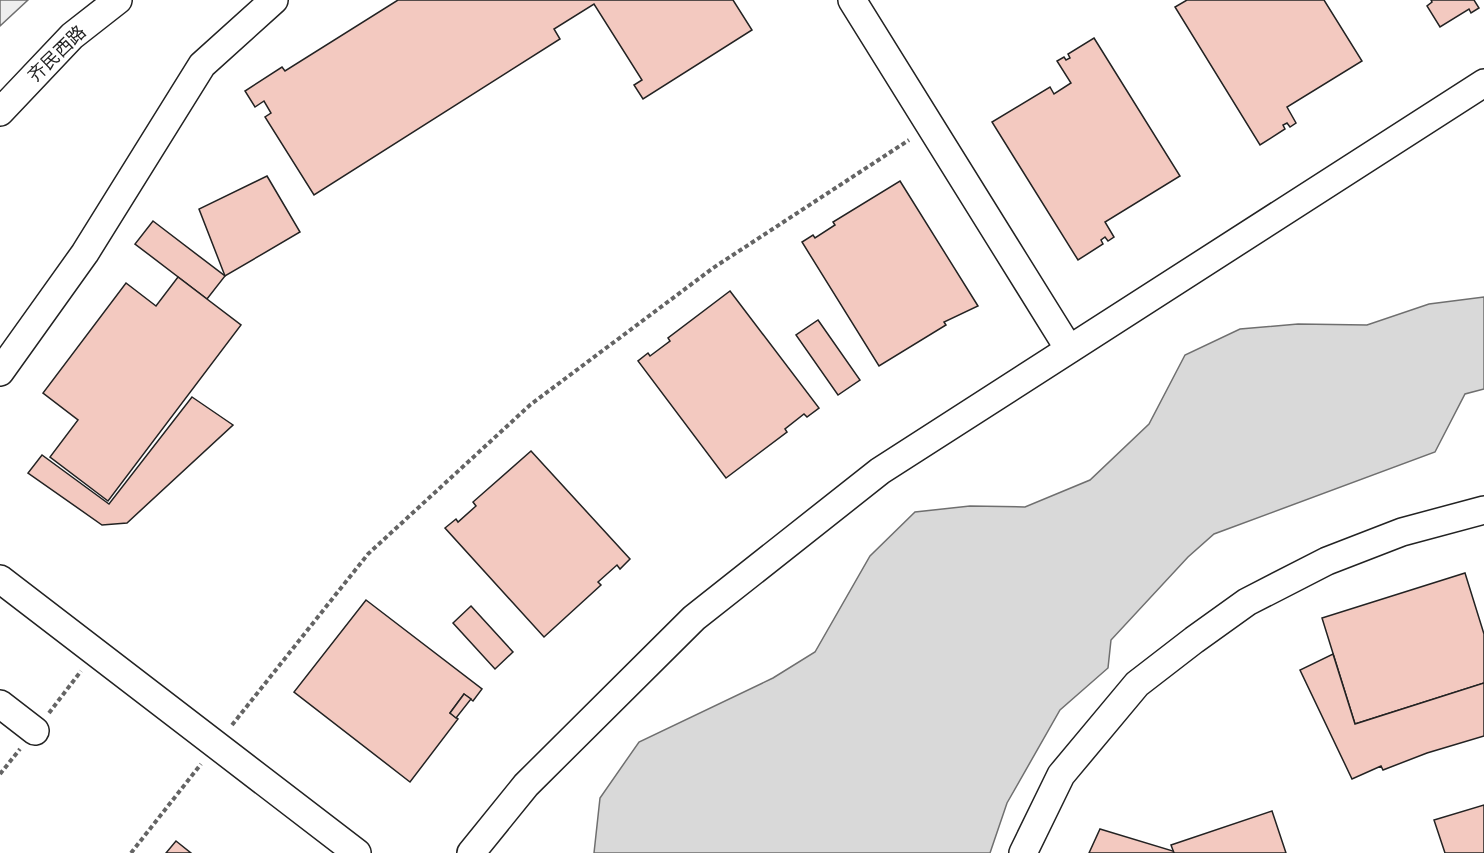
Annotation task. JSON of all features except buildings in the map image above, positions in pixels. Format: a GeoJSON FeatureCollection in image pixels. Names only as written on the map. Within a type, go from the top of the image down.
{"type":"FeatureCollection","features":[{"type":"Feature","properties":{"kind":"street","name":"齐民西路"},"geometry":{"type":"LineString","coordinates":[[0,112],[72,36],[118,0]]}},
{"type":"Feature","properties":{"kind":"street"},"geometry":{"type":"LineString","coordinates":[[0,372],[85,253],[202,65],[274,0]]}},
{"type":"Feature","properties":{"kind":"street"},"geometry":{"type":"LineString","coordinates":[[852,0],[929,127],[1070,349]]}},
{"type":"Feature","properties":{"kind":"street"},"geometry":{"type":"LineString","coordinates":[[471,853],[526,785],[694,618],[880,471],[1484,83]]}},
{"type":"Feature","properties":{"kind":"street"},"geometry":{"type":"LineString","coordinates":[[1023,853],[1061,776],[1137,684],[1194,640],[1247,602],[1327,561],[1402,532],[1484,510]]}},
{"type":"Feature","properties":{"kind":"street"},"geometry":{"type":"LineString","coordinates":[[0,579],[357,853]]}},
{"type":"Feature","properties":{"kind":"street"},"geometry":{"type":"LineString","coordinates":[[0,704],[35,730]]}},
{"type":"Feature","properties":{"kind":"path"},"geometry":{"type":"LineString","coordinates":[[130,853],[368,554],[530,405],[712,268],[822,194],[929,127]]}},
{"type":"Feature","properties":{"kind":"shaded area"},"geometry":{"type":"Polygon","coordinates":[[[0,0],[28,0],[0,26],[0,0]]]}},
{"type":"Feature","properties":{"kind":"shaded area"},"geometry":{"type":"Polygon","coordinates":[[[1484,297],[1484,389],[1465,394],[1435,452],[1214,534],[1188,557],[1111,640],[1108,668],[1060,710],[1007,803],[990,853],[594,853],[600,798],[639,742],[773,678],[815,652],[870,556],[915,512],[970,506],[1025,507],[1090,480],[1149,424],[1185,355],[1240,329],[1298,324],[1367,325],[1429,304],[1484,297]]]}}]}
